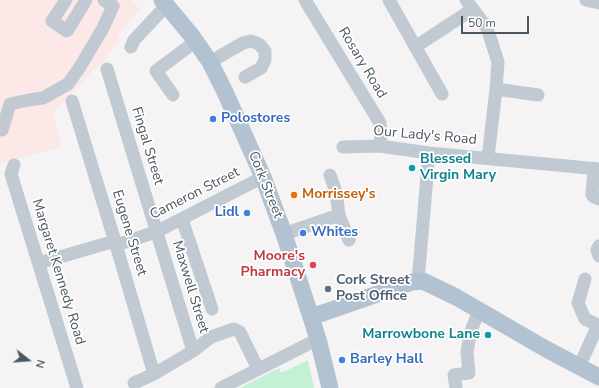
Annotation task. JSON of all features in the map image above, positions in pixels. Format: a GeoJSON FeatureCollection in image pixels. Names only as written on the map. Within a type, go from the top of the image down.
{"type":"FeatureCollection","features":[{"type":"Feature","properties":{"kind":"main road","name":"Cork Street"},"geometry":{"type":"LineString","coordinates":[[168,3],[210,62],[264,177],[318,339],[330,388]]}},
{"type":"Feature","properties":{"kind":"main road"},"geometry":{"type":"LineString","coordinates":[[311,317],[418,281],[432,284],[599,377]]}},
{"type":"Feature","properties":{"kind":"street"},"geometry":{"type":"LineString","coordinates":[[66,0],[52,21],[67,31],[81,2]]}},
{"type":"Feature","properties":{"kind":"street"},"geometry":{"type":"LineString","coordinates":[[2,130],[10,104],[43,98],[68,84],[80,68],[103,28],[113,6],[104,0]]}},
{"type":"Feature","properties":{"kind":"street","name":"Rosary Road"},"geometry":{"type":"LineString","coordinates":[[305,0],[380,123],[380,146]]}},
{"type":"Feature","properties":{"kind":"street"},"geometry":{"type":"LineString","coordinates":[[389,0],[442,94]]}},
{"type":"Feature","properties":{"kind":"street"},"geometry":{"type":"LineString","coordinates":[[586,0],[599,3]]}},
{"type":"Feature","properties":{"kind":"street"},"geometry":{"type":"LineString","coordinates":[[131,47],[134,40],[168,3]]}},
{"type":"Feature","properties":{"kind":"street"},"geometry":{"type":"LineString","coordinates":[[415,47],[470,4],[486,28],[498,62],[488,158]]}},
{"type":"Feature","properties":{"kind":"street"},"geometry":{"type":"LineString","coordinates":[[173,95],[156,71],[196,41]]}},
{"type":"Feature","properties":{"kind":"street"},"geometry":{"type":"LineString","coordinates":[[210,62],[243,43],[251,41],[259,44],[265,51],[261,68],[245,78]]}},
{"type":"Feature","properties":{"kind":"street","name":"Fingal Street"},"geometry":{"type":"LineString","coordinates":[[107,69],[156,232]]}},
{"type":"Feature","properties":{"kind":"street"},"geometry":{"type":"LineString","coordinates":[[496,89],[538,95]]}},
{"type":"Feature","properties":{"kind":"street","name":"Eugene Street"},"geometry":{"type":"LineString","coordinates":[[72,101],[116,243],[154,374]]}},
{"type":"Feature","properties":{"kind":"street","name":"Our Lady's Road"},"geometry":{"type":"LineString","coordinates":[[343,147],[380,146],[429,153],[597,169]]}},
{"type":"Feature","properties":{"kind":"street"},"geometry":{"type":"LineString","coordinates":[[418,281],[429,153]]}},
{"type":"Feature","properties":{"kind":"street","name":"Margaret Kennedy Road"},"geometry":{"type":"LineString","coordinates":[[14,165],[11,174],[77,388]]}},
{"type":"Feature","properties":{"kind":"street"},"geometry":{"type":"LineString","coordinates":[[597,169],[592,195],[599,198]]}},
{"type":"Feature","properties":{"kind":"street"},"geometry":{"type":"LineString","coordinates":[[330,175],[336,192],[339,215],[349,240]]}},
{"type":"Feature","properties":{"kind":"street","name":"Cameron Street"},"geometry":{"type":"LineString","coordinates":[[39,263],[156,232],[264,177]]}},
{"type":"Feature","properties":{"kind":"street"},"geometry":{"type":"LineString","coordinates":[[284,234],[339,215]]}},
{"type":"Feature","properties":{"kind":"street"},"geometry":{"type":"LineString","coordinates":[[182,219],[205,275],[212,309]]}},
{"type":"Feature","properties":{"kind":"street","name":"Maxwell Street"},"geometry":{"type":"LineString","coordinates":[[156,232],[193,351]]}},
{"type":"Feature","properties":{"kind":"street"},"geometry":{"type":"LineString","coordinates":[[599,246],[597,250],[599,256]]}},
{"type":"Feature","properties":{"kind":"street"},"geometry":{"type":"LineString","coordinates":[[579,367],[598,325],[585,319],[578,303],[585,279]]}},
{"type":"Feature","properties":{"kind":"street"},"geometry":{"type":"LineString","coordinates":[[456,388],[454,375],[469,373],[467,352],[471,331],[479,310]]}},
{"type":"Feature","properties":{"kind":"street"},"geometry":{"type":"LineString","coordinates":[[134,383],[154,374],[193,351],[211,337],[234,329],[240,332],[258,369]]}},
{"type":"Feature","properties":{"kind":"street"},"geometry":{"type":"LineString","coordinates":[[221,388],[318,339]]}},
{"type":"Feature","properties":{"kind":"shaded area"},"geometry":{"type":"Polygon","coordinates":[[[0,0],[132,0],[141,8],[117,37],[120,40],[101,66],[93,70],[53,112],[62,147],[0,163],[0,0]]]}},
{"type":"Feature","properties":{"kind":"green space"},"geometry":{"type":"Polygon","coordinates":[[[308,360],[314,388],[240,388],[279,368],[281,373],[308,360]]]}},
{"type":"Feature","properties":{"kind":"place","name":"Polostores"},"geometry":{"type":"Point","coordinates":[213,119]}},
{"type":"Feature","properties":{"kind":"place","name":"Blessed Virgin Mary"},"geometry":{"type":"Point","coordinates":[412,168]}},
{"type":"Feature","properties":{"kind":"place","name":"Morrissey's"},"geometry":{"type":"Point","coordinates":[294,195]}},
{"type":"Feature","properties":{"kind":"place","name":"Lidl"},"geometry":{"type":"Point","coordinates":[247,213]}},
{"type":"Feature","properties":{"kind":"place","name":"Whites"},"geometry":{"type":"Point","coordinates":[303,233]}},
{"type":"Feature","properties":{"kind":"place","name":"Moore's Pharmacy"},"geometry":{"type":"Point","coordinates":[313,265]}},
{"type":"Feature","properties":{"kind":"place","name":"Cork Street Post Office"},"geometry":{"type":"Point","coordinates":[328,289]}},
{"type":"Feature","properties":{"kind":"place","name":"Marrowbone Lane"},"geometry":{"type":"Point","coordinates":[488,335]}},
{"type":"Feature","properties":{"kind":"place","name":"Barley Hall"},"geometry":{"type":"Point","coordinates":[342,360]}}]}
